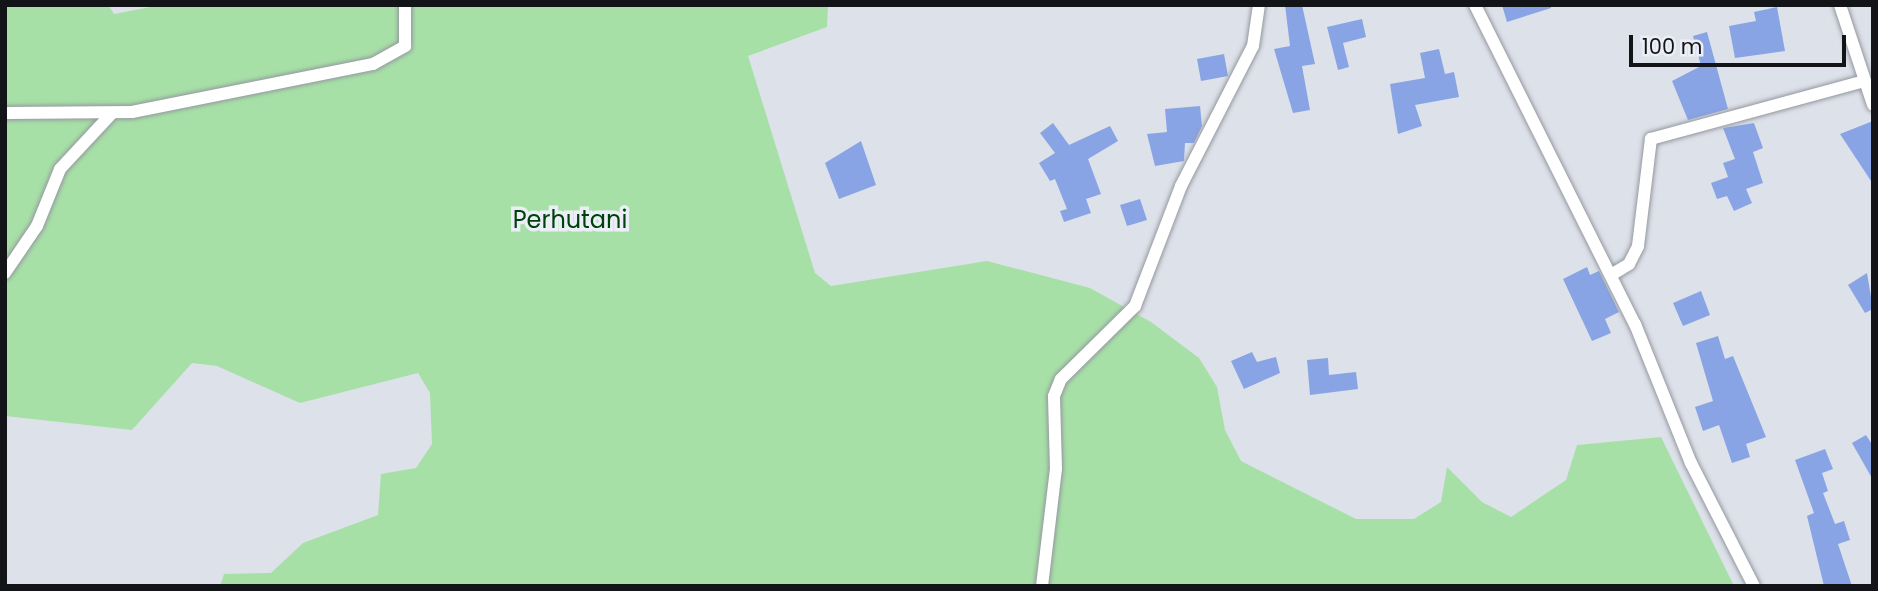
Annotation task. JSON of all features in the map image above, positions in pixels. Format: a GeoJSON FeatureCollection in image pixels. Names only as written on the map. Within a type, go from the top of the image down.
{"type":"FeatureCollection","features":[{"type":"Feature","properties":{"kind":"street"},"geometry":{"type":"LineString","coordinates":[[5,113],[112,113],[381,61],[405,46],[405,5]]}},
{"type":"Feature","properties":{"kind":"street"},"geometry":{"type":"LineString","coordinates":[[1042,586],[1056,469],[1054,396],[1067,372],[1135,306],[1181,186],[1253,46],[1259,5]]}},
{"type":"Feature","properties":{"kind":"street"},"geometry":{"type":"LineString","coordinates":[[1475,5],[1611,275],[1691,463],[1755,586]]}},
{"type":"Feature","properties":{"kind":"street"},"geometry":{"type":"LineString","coordinates":[[1840,5],[1873,104]]}},
{"type":"Feature","properties":{"kind":"street"},"geometry":{"type":"LineString","coordinates":[[1611,275],[1629,264],[1638,246],[1651,139],[1864,81]]}},
{"type":"Feature","properties":{"kind":"street"},"geometry":{"type":"LineString","coordinates":[[5,272],[37,226],[60,169],[112,113]]}},
{"type":"Feature","properties":{"kind":"green space","name":"Perhutani"},"geometry":{"type":"Polygon","coordinates":[[[5,5],[108,5],[114,14],[161,5],[828,5],[827,27],[748,56],[815,273],[831,286],[987,261],[1090,288],[1151,322],[1199,358],[1217,387],[1225,430],[1241,461],[1356,519],[1414,519],[1441,502],[1447,467],[1482,502],[1511,517],[1566,480],[1577,445],[1661,437],[1734,586],[220,586],[224,574],[271,573],[303,543],[378,515],[381,474],[416,468],[432,444],[430,393],[418,373],[300,403],[217,366],[192,363],[132,430],[5,416],[5,5]]]}},
{"type":"Feature","properties":{"kind":"building"},"geometry":{"type":"Polygon","coordinates":[[[1285,5],[1302,5],[1315,64],[1302,66],[1310,110],[1293,113],[1274,49],[1290,46],[1285,5]]]}},
{"type":"Feature","properties":{"kind":"building"},"geometry":{"type":"Polygon","coordinates":[[[1502,5],[1551,5],[1551,8],[1507,22],[1502,5]]]}},
{"type":"Feature","properties":{"kind":"building"},"geometry":{"type":"Polygon","coordinates":[[[1777,7],[1785,51],[1735,58],[1729,26],[1756,21],[1754,12],[1777,7]]]}},
{"type":"Feature","properties":{"kind":"building"},"geometry":{"type":"Polygon","coordinates":[[[1362,19],[1366,37],[1343,43],[1349,67],[1338,70],[1327,27],[1362,19]]]}},
{"type":"Feature","properties":{"kind":"building"},"geometry":{"type":"Polygon","coordinates":[[[1707,32],[1728,109],[1688,120],[1672,81],[1701,66],[1693,36],[1707,32]]]}},
{"type":"Feature","properties":{"kind":"building"},"geometry":{"type":"Polygon","coordinates":[[[1439,49],[1445,74],[1454,72],[1459,97],[1415,105],[1422,126],[1398,134],[1390,84],[1425,78],[1420,53],[1439,49]]]}},
{"type":"Feature","properties":{"kind":"building"},"geometry":{"type":"Polygon","coordinates":[[[1224,54],[1228,76],[1201,81],[1197,59],[1224,54]]]}},
{"type":"Feature","properties":{"kind":"building"},"geometry":{"type":"Polygon","coordinates":[[[1200,106],[1202,126],[1194,143],[1185,143],[1184,161],[1155,166],[1147,134],[1167,132],[1165,109],[1200,106]]]}},
{"type":"Feature","properties":{"kind":"building"},"geometry":{"type":"Polygon","coordinates":[[[1873,121],[1873,184],[1840,134],[1873,121]]]}},
{"type":"Feature","properties":{"kind":"building"},"geometry":{"type":"Polygon","coordinates":[[[1053,123],[1069,145],[1110,126],[1118,141],[1088,159],[1101,194],[1086,199],[1091,213],[1064,222],[1060,211],[1067,209],[1055,179],[1050,181],[1039,163],[1055,153],[1040,133],[1053,123]]]}},
{"type":"Feature","properties":{"kind":"building"},"geometry":{"type":"Polygon","coordinates":[[[1754,123],[1763,148],[1753,152],[1763,183],[1746,189],[1752,203],[1734,211],[1727,196],[1717,199],[1711,183],[1728,177],[1723,163],[1735,159],[1723,128],[1754,123]]]}},
{"type":"Feature","properties":{"kind":"building"},"geometry":{"type":"Polygon","coordinates":[[[861,141],[876,185],[839,199],[825,163],[861,141]]]}},
{"type":"Feature","properties":{"kind":"building"},"geometry":{"type":"Polygon","coordinates":[[[1140,199],[1147,220],[1127,226],[1120,205],[1140,199]]]}},
{"type":"Feature","properties":{"kind":"building"},"geometry":{"type":"Polygon","coordinates":[[[1587,267],[1590,275],[1599,271],[1619,312],[1605,319],[1611,333],[1592,341],[1563,279],[1587,267]]]}},
{"type":"Feature","properties":{"kind":"building"},"geometry":{"type":"Polygon","coordinates":[[[1867,273],[1873,309],[1865,313],[1848,285],[1867,273]]]}},
{"type":"Feature","properties":{"kind":"building"},"geometry":{"type":"Polygon","coordinates":[[[1701,291],[1710,315],[1683,326],[1673,303],[1701,291]]]}},
{"type":"Feature","properties":{"kind":"building"},"geometry":{"type":"Polygon","coordinates":[[[1718,336],[1725,359],[1733,356],[1766,437],[1746,444],[1750,457],[1732,463],[1719,425],[1703,431],[1695,407],[1713,401],[1696,343],[1718,336]]]}},
{"type":"Feature","properties":{"kind":"building"},"geometry":{"type":"Polygon","coordinates":[[[1252,352],[1257,362],[1276,357],[1280,373],[1244,389],[1231,361],[1252,352]]]}},
{"type":"Feature","properties":{"kind":"building"},"geometry":{"type":"Polygon","coordinates":[[[1328,358],[1329,375],[1356,372],[1358,389],[1310,395],[1307,360],[1328,358]]]}},
{"type":"Feature","properties":{"kind":"building"},"geometry":{"type":"Polygon","coordinates":[[[1866,435],[1873,446],[1873,480],[1852,443],[1866,435]]]}},
{"type":"Feature","properties":{"kind":"building"},"geometry":{"type":"Polygon","coordinates":[[[1825,449],[1833,469],[1822,473],[1828,491],[1823,493],[1835,524],[1844,521],[1850,540],[1838,544],[1852,586],[1824,586],[1807,516],[1814,513],[1795,460],[1825,449]]]}}]}
